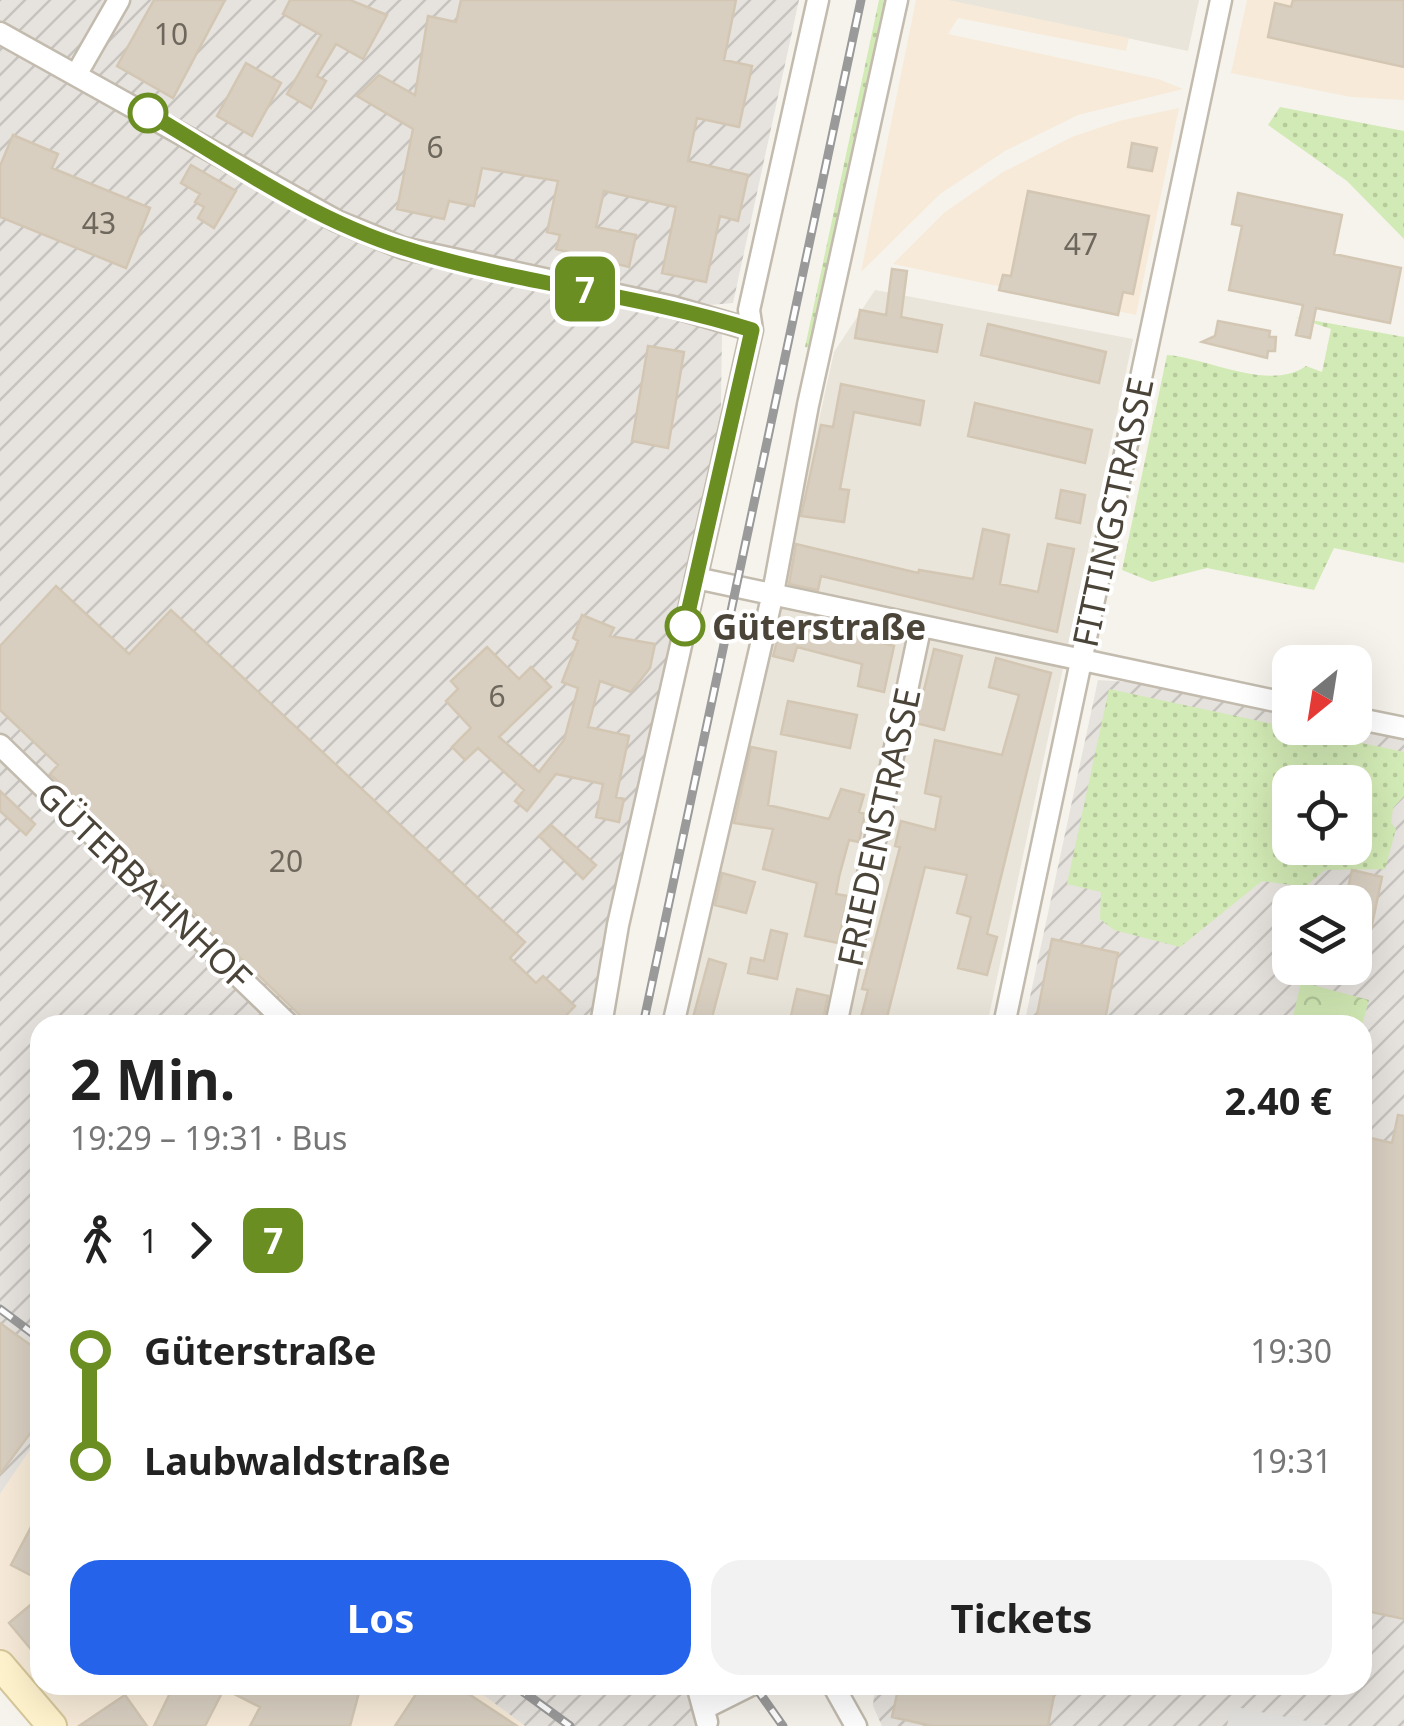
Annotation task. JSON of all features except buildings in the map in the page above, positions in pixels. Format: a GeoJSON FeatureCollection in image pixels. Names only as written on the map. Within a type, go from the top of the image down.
{"type":"FeatureCollection","features":[{"type":"Feature","properties":{"kind":"street"},"geometry":{"type":"LineString","coordinates":[[76,75],[120,0]]}},
{"type":"Feature","properties":{"kind":"street"},"geometry":{"type":"LineString","coordinates":[[603,1015],[618,925],[752,330],[749,310],[818,0]]}},
{"type":"Feature","properties":{"kind":"street"},"geometry":{"type":"LineString","coordinates":[[675,1015],[773,593],[845,232],[897,0]]}},
{"type":"Feature","properties":{"kind":"street","name":"FITTINGSTRASSE"},"geometry":{"type":"LineString","coordinates":[[1006,1015],[1221,0]]}},
{"type":"Feature","properties":{"kind":"street"},"geometry":{"type":"LineString","coordinates":[[0,34],[337,221],[403,248],[672,306],[752,330]]}},
{"type":"Feature","properties":{"kind":"street"},"geometry":{"type":"LineString","coordinates":[[696,578],[920,629],[1272,700]]}},
{"type":"Feature","properties":{"kind":"street","name":"FRIEDENSTRASSE"},"geometry":{"type":"LineString","coordinates":[[838,1015],[920,629]]}},
{"type":"Feature","properties":{"kind":"street"},"geometry":{"type":"LineString","coordinates":[[1372,721],[1404,728]]}},
{"type":"Feature","properties":{"kind":"street","name":"GÜTERBAHNHOF"},"geometry":{"type":"LineString","coordinates":[[0,746],[279,1015]]}},
{"type":"Feature","properties":{"kind":"street"},"geometry":{"type":"LineString","coordinates":[[0,1664],[52,1726]]}},
{"type":"Feature","properties":{"kind":"street"},"geometry":{"type":"LineString","coordinates":[[701,1695],[706,1715],[736,1695]]}},
{"type":"Feature","properties":{"kind":"street"},"geometry":{"type":"LineString","coordinates":[[839,1695],[852,1719]]}},
{"type":"Feature","properties":{"kind":"shaded area"},"geometry":{"type":"Polygon","coordinates":[[[0,0],[799,0],[733,303],[675,308],[722,334],[720,469],[603,1015],[30,1015],[30,1450],[0,1494],[0,0]]]}},
{"type":"Feature","properties":{"kind":"shaded area"},"geometry":{"type":"Polygon","coordinates":[[[916,0],[947,0],[1129,38],[1126,51],[958,18],[948,34],[1158,79],[1183,89],[1078,115],[1005,151],[940,194],[861,272],[916,0]]]}},
{"type":"Feature","properties":{"kind":"shaded area"},"geometry":{"type":"Polygon","coordinates":[[[947,0],[1199,0],[1188,51],[947,0]]]}},
{"type":"Feature","properties":{"kind":"shaded area"},"geometry":{"type":"Polygon","coordinates":[[[1247,0],[1404,0],[1404,100],[1351,97],[1231,73],[1247,0]]]}},
{"type":"Feature","properties":{"kind":"shaded area"},"geometry":{"type":"Polygon","coordinates":[[[1179,108],[1136,315],[893,264],[945,212],[1003,172],[1072,137],[1119,121],[1179,108]]]}},
{"type":"Feature","properties":{"kind":"shaded area"},"geometry":{"type":"Polygon","coordinates":[[[875,290],[1133,339],[989,1015],[687,1015],[834,352],[875,290]]]}},
{"type":"Feature","properties":{"kind":"shaded area"},"geometry":{"type":"Polygon","coordinates":[[[1098,680],[1129,682],[1272,712],[1272,745],[1372,745],[1372,733],[1404,740],[1404,1726],[882,1726],[873,1706],[874,1695],[1372,1695],[1372,1015],[1026,1015],[1098,680]]]}},
{"type":"Feature","properties":{"kind":"shaded area"},"geometry":{"type":"Polygon","coordinates":[[[30,1450],[30,1695],[483,1695],[525,1726],[52,1726],[0,1665],[0,1494],[30,1450]]]}},
{"type":"Feature","properties":{"kind":"shaded area"},"geometry":{"type":"Polygon","coordinates":[[[483,1695],[698,1695],[701,1726],[525,1726],[483,1695]]]}},
{"type":"Feature","properties":{"kind":"shaded area"},"geometry":{"type":"Polygon","coordinates":[[[1231,1706],[1331,1726],[1227,1726],[1231,1706]]]}},
{"type":"Feature","properties":{"kind":"green space"},"geometry":{"type":"Polygon","coordinates":[[[879,0],[887,0],[813,349],[805,347],[879,0]]]}},
{"type":"Feature","properties":{"kind":"green space"},"geometry":{"type":"Polygon","coordinates":[[[1280,107],[1404,131],[1404,239],[1347,181],[1268,125],[1280,107]]]}},
{"type":"Feature","properties":{"kind":"green space"},"geometry":{"type":"Polygon","coordinates":[[[1295,317],[1404,337],[1404,563],[1334,548],[1314,590],[1207,568],[1152,582],[1122,570],[1167,355],[1257,375],[1291,373],[1306,366],[1322,372],[1331,329],[1295,317]]]}},
{"type":"Feature","properties":{"kind":"green space"},"geometry":{"type":"Polygon","coordinates":[[[1109,689],[1272,724],[1272,745],[1371,745],[1404,752],[1404,796],[1393,808],[1391,823],[1396,829],[1385,869],[1325,870],[1307,885],[1262,881],[1180,947],[1114,930],[1100,919],[1101,892],[1067,884],[1109,689]]]}},
{"type":"Feature","properties":{"kind":"green space"},"geometry":{"type":"Polygon","coordinates":[[[1300,985],[1312,985],[1369,1000],[1365,1015],[1293,1015],[1300,985]]]}},
{"type":"Feature","properties":{"kind":"railway"},"geometry":{"type":"LineString","coordinates":[[645,1015],[861,0]]}},
{"type":"Feature","properties":{"kind":"railway"},"geometry":{"type":"LineString","coordinates":[[0,1309],[30,1332]]}},
{"type":"Feature","properties":{"kind":"railway"},"geometry":{"type":"LineString","coordinates":[[528,1695],[570,1726]]}},
{"type":"Feature","properties":{"kind":"railway"},"geometry":{"type":"LineString","coordinates":[[761,1695],[783,1726]]}},
{"type":"Feature","properties":{"kind":"bus line","name":"7"},"geometry":{"type":"LineString","coordinates":[[148,113],[337,221],[403,248],[672,306],[752,330],[685,626]]}},
{"type":"Feature","properties":{"kind":"place","name":"Güterstraße"},"geometry":{"type":"Point","coordinates":[685,626]}}]}
